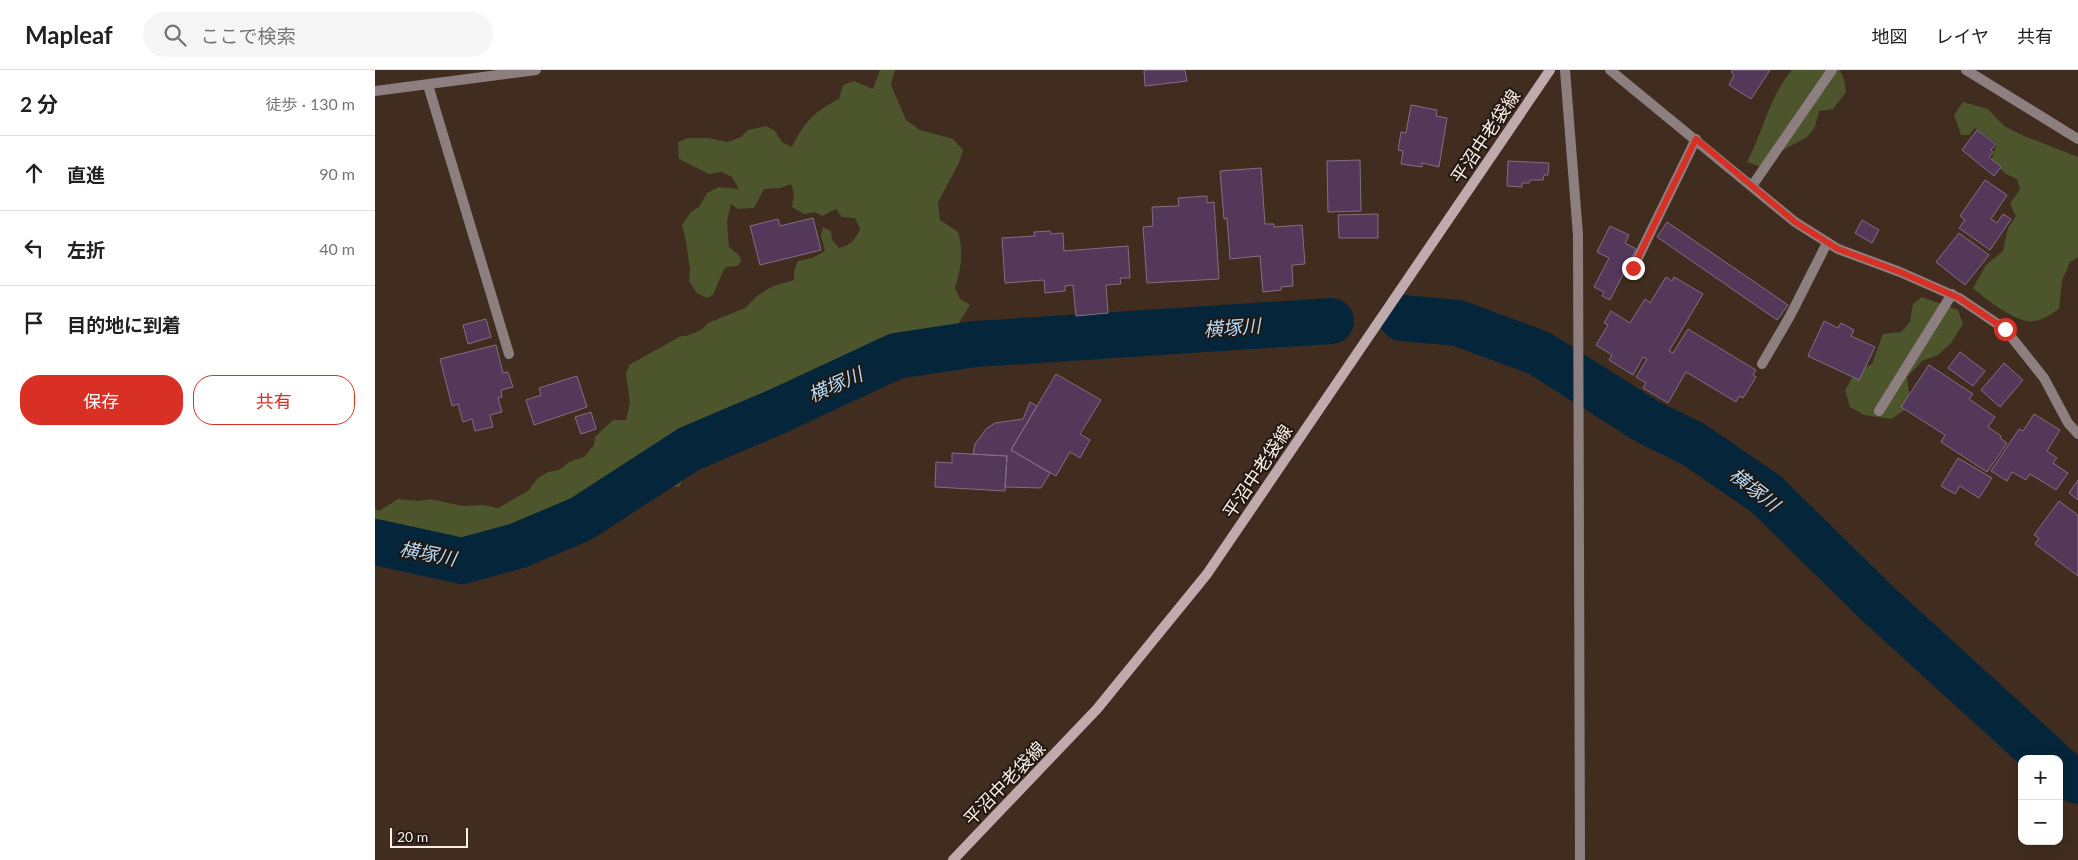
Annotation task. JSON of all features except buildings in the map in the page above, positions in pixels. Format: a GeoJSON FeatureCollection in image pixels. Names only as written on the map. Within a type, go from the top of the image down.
{"type":"FeatureCollection","features":[{"type":"Feature","properties":{"kind":"main road","name":"平沼中老袋線"},"geometry":{"type":"LineString","coordinates":[[953,860],[1097,709],[1207,574],[1550,70]]}},
{"type":"Feature","properties":{"kind":"street"},"geometry":{"type":"LineString","coordinates":[[375,91],[536,70]]}},
{"type":"Feature","properties":{"kind":"street"},"geometry":{"type":"LineString","coordinates":[[1565,70],[1578,235],[1580,860]]}},
{"type":"Feature","properties":{"kind":"street"},"geometry":{"type":"LineString","coordinates":[[1610,70],[1795,222],[1838,249],[1952,294],[2005,329],[2044,378],[2068,423],[2078,434]]}},
{"type":"Feature","properties":{"kind":"street"},"geometry":{"type":"LineString","coordinates":[[1752,186],[1832,70]]}},
{"type":"Feature","properties":{"kind":"street"},"geometry":{"type":"LineString","coordinates":[[1966,70],[2078,139]]}},
{"type":"Feature","properties":{"kind":"street"},"geometry":{"type":"LineString","coordinates":[[428,85],[509,354]]}},
{"type":"Feature","properties":{"kind":"street"},"geometry":{"type":"LineString","coordinates":[[1633,268],[1696,139]]}},
{"type":"Feature","properties":{"kind":"street"},"geometry":{"type":"LineString","coordinates":[[1762,364],[1790,316],[1827,242]]}},
{"type":"Feature","properties":{"kind":"street"},"geometry":{"type":"LineString","coordinates":[[1879,410],[1952,294]]}},
{"type":"Feature","properties":{"kind":"green space"},"geometry":{"type":"Polygon","coordinates":[[[880,70],[895,70],[891,85],[906,120],[920,130],[953,139],[963,150],[959,163],[938,202],[940,220],[958,232],[961,260],[955,288],[960,299],[970,305],[957,326],[956,333],[962,338],[956,352],[947,354],[934,346],[927,363],[894,375],[857,384],[817,412],[803,413],[783,424],[772,435],[752,433],[733,447],[714,448],[698,457],[686,473],[679,487],[659,485],[640,490],[613,515],[599,522],[576,514],[560,521],[562,546],[547,554],[502,564],[476,563],[462,569],[447,568],[411,556],[375,560],[375,509],[379,511],[398,499],[420,501],[430,499],[462,506],[483,505],[498,508],[528,491],[537,479],[548,472],[559,470],[569,462],[584,457],[594,445],[595,437],[613,420],[626,420],[630,403],[626,374],[629,365],[681,336],[701,330],[708,323],[745,308],[757,296],[771,287],[794,280],[794,271],[798,261],[812,258],[825,251],[821,236],[823,227],[831,231],[832,240],[839,248],[852,242],[860,229],[855,218],[842,217],[836,209],[822,216],[815,212],[804,214],[792,207],[794,194],[791,184],[780,188],[764,189],[754,208],[738,209],[731,204],[727,221],[729,247],[740,256],[741,262],[737,266],[726,267],[713,295],[707,298],[697,293],[689,281],[690,270],[682,225],[691,212],[699,207],[707,193],[719,187],[739,189],[732,177],[722,172],[709,174],[679,159],[678,142],[688,138],[708,138],[728,142],[741,137],[748,130],[766,126],[775,131],[782,142],[792,147],[811,118],[823,108],[839,99],[843,85],[854,81],[873,89],[880,70]]]}},
{"type":"Feature","properties":{"kind":"green space"},"geometry":{"type":"Polygon","coordinates":[[[1792,70],[1840,70],[1846,92],[1833,109],[1819,111],[1815,127],[1807,137],[1772,156],[1761,167],[1747,162],[1772,103],[1784,80],[1792,70]]]}},
{"type":"Feature","properties":{"kind":"green space"},"geometry":{"type":"Polygon","coordinates":[[[1963,102],[1988,109],[2004,126],[2078,157],[2078,257],[2070,262],[2062,281],[2059,309],[2040,320],[2027,321],[2013,316],[1973,288],[1986,265],[2003,251],[2008,228],[2016,216],[2010,204],[2020,189],[2017,179],[2006,174],[1991,161],[1997,143],[1975,128],[1969,135],[1961,135],[1954,115],[1963,102]]]}},
{"type":"Feature","properties":{"kind":"green space"},"geometry":{"type":"Polygon","coordinates":[[[1922,297],[1958,310],[1963,324],[1951,343],[1938,355],[1922,361],[1907,377],[1909,393],[1905,410],[1891,419],[1864,415],[1850,407],[1845,390],[1855,373],[1872,364],[1883,334],[1901,332],[1910,322],[1913,304],[1922,297]]]}},
{"type":"Feature","properties":{"kind":"waterway","name":"横塚川"},"geometry":{"type":"LineString","coordinates":[[1402,318],[1458,323],[1539,353],[1648,422],[1693,444],[1766,494],[1877,603],[2044,755]]}},
{"type":"Feature","properties":{"kind":"waterway","name":"横塚川"},"geometry":{"type":"LineString","coordinates":[[375,542],[462,561],[517,546],[581,519],[689,449],[776,412],[896,356],[975,344],[1331,321]]}},
{"type":"Feature","properties":{"kind":"waterway","name":"横塚川"},"geometry":{"type":"LineString","coordinates":[[2063,773],[2078,781]]}},
{"type":"Feature","properties":{"kind":"route"},"geometry":{"type":"LineString","coordinates":[[1633,268],[1696,139],[1795,222],[1838,249],[1900,272],[1959,298],[2005,329]]}}]}
